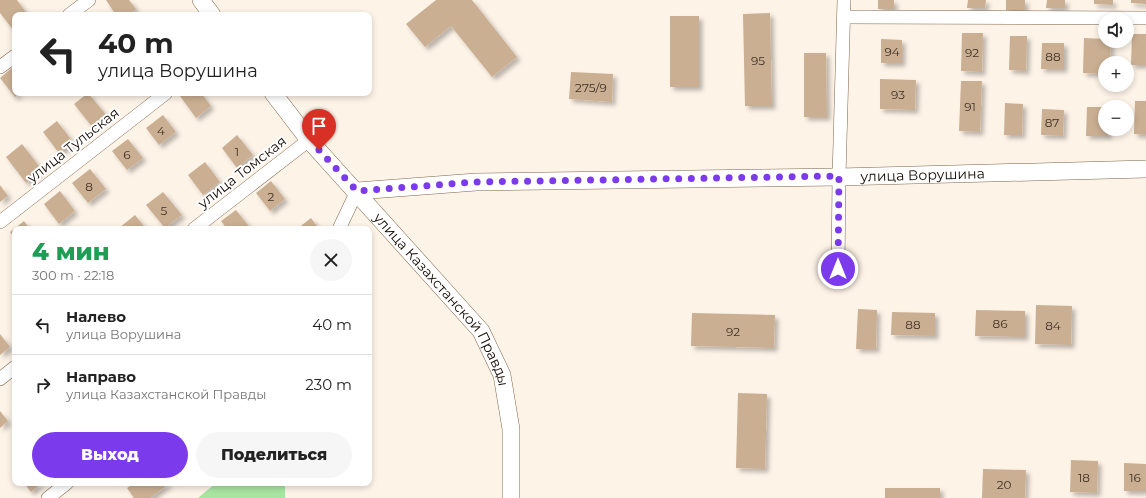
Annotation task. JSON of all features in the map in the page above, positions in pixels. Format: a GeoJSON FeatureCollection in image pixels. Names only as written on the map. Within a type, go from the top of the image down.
{"type":"FeatureCollection","features":[{"type":"Feature","properties":{"kind":"street"},"geometry":{"type":"LineString","coordinates":[[73,12],[89,0]]}},
{"type":"Feature","properties":{"kind":"street"},"geometry":{"type":"LineString","coordinates":[[201,0],[210,12]]}},
{"type":"Feature","properties":{"kind":"street"},"geometry":{"type":"LineString","coordinates":[[838,269],[844,0]]}},
{"type":"Feature","properties":{"kind":"street"},"geometry":{"type":"LineString","coordinates":[[844,18],[1146,18]]}},
{"type":"Feature","properties":{"kind":"street"},"geometry":{"type":"LineString","coordinates":[[0,67],[12,58]]}},
{"type":"Feature","properties":{"kind":"street","name":"улица Тульская"},"geometry":{"type":"LineString","coordinates":[[0,222],[162,96]]}},
{"type":"Feature","properties":{"kind":"street","name":"улица Казахстанской Правды"},"geometry":{"type":"LineString","coordinates":[[275,96],[309,140],[357,191],[481,331],[502,375],[511,429],[511,498]]}},
{"type":"Feature","properties":{"kind":"street","name":"улица Томская"},"geometry":{"type":"LineString","coordinates":[[198,226],[309,140]]}},
{"type":"Feature","properties":{"kind":"street","name":"улица Ворушина"},"geometry":{"type":"LineString","coordinates":[[357,191],[476,182],[1146,169]]}},
{"type":"Feature","properties":{"kind":"street"},"geometry":{"type":"LineString","coordinates":[[340,226],[357,191]]}},
{"type":"Feature","properties":{"kind":"street"},"geometry":{"type":"LineString","coordinates":[[0,379],[12,369]]}},
{"type":"Feature","properties":{"kind":"street"},"geometry":{"type":"LineString","coordinates":[[48,498],[63,486]]}},
{"type":"Feature","properties":{"kind":"green space"},"geometry":{"type":"Polygon","coordinates":[[[212,486],[285,486],[285,498],[198,498],[212,486]]]}},
{"type":"Feature","properties":{"kind":"building"},"geometry":{"type":"Polygon","coordinates":[[[0,0],[17,0],[26,12],[12,12],[12,28],[0,13],[0,0]]]}},
{"type":"Feature","properties":{"kind":"building"},"geometry":{"type":"Polygon","coordinates":[[[106,0],[129,0],[136,9],[132,12],[114,12],[106,0]]]}},
{"type":"Feature","properties":{"kind":"building"},"geometry":{"type":"Polygon","coordinates":[[[436,0],[472,0],[517,57],[492,77],[451,26],[425,47],[406,24],[436,0]]]}},
{"type":"Feature","properties":{"kind":"building"},"geometry":{"type":"Polygon","coordinates":[[[878,0],[894,0],[894,9],[878,9],[878,0]]]}},
{"type":"Feature","properties":{"kind":"building"},"geometry":{"type":"Polygon","coordinates":[[[968,0],[986,0],[985,8],[967,8],[968,0]]]}},
{"type":"Feature","properties":{"kind":"building"},"geometry":{"type":"Polygon","coordinates":[[[1006,0],[1025,0],[1025,10],[1006,10],[1006,0]]]}},
{"type":"Feature","properties":{"kind":"building"},"geometry":{"type":"Polygon","coordinates":[[[1047,0],[1065,0],[1065,8],[1046,8],[1047,0]]]}},
{"type":"Feature","properties":{"kind":"building"},"geometry":{"type":"Polygon","coordinates":[[[1094,0],[1113,0],[1113,5],[1094,4],[1094,0]]]}},
{"type":"Feature","properties":{"kind":"building"},"geometry":{"type":"Polygon","coordinates":[[[1131,0],[1146,0],[1146,4],[1131,3],[1131,0]]]}},
{"type":"Feature","properties":{"kind":"building"},"geometry":{"type":"Polygon","coordinates":[[[770,13],[772,106],[745,106],[743,14],[770,13]]]}},
{"type":"Feature","properties":{"kind":"building"},"geometry":{"type":"Polygon","coordinates":[[[670,16],[699,16],[699,87],[670,87],[670,16]]]}},
{"type":"Feature","properties":{"kind":"building"},"geometry":{"type":"Polygon","coordinates":[[[962,33],[983,33],[982,72],[961,71],[962,33]]]}},
{"type":"Feature","properties":{"kind":"building"},"geometry":{"type":"Polygon","coordinates":[[[1134,34],[1146,34],[1146,65],[1134,65],[1134,56],[1131,56],[1132,48],[1134,48],[1134,34]]]}},
{"type":"Feature","properties":{"kind":"building"},"geometry":{"type":"Polygon","coordinates":[[[1010,36],[1027,36],[1026,71],[1009,70],[1010,36]]]}},
{"type":"Feature","properties":{"kind":"building"},"geometry":{"type":"Polygon","coordinates":[[[1084,38],[1098,39],[1098,48],[1111,48],[1110,56],[1098,56],[1098,74],[1083,73],[1084,38]]]}},
{"type":"Feature","properties":{"kind":"building"},"geometry":{"type":"Polygon","coordinates":[[[881,39],[902,40],[902,63],[881,63],[881,39]]]}},
{"type":"Feature","properties":{"kind":"building"},"geometry":{"type":"Polygon","coordinates":[[[1042,43],[1064,43],[1064,69],[1041,69],[1042,43]]]}},
{"type":"Feature","properties":{"kind":"building"},"geometry":{"type":"Polygon","coordinates":[[[804,53],[826,53],[827,117],[804,117],[804,53]]]}},
{"type":"Feature","properties":{"kind":"building"},"geometry":{"type":"Polygon","coordinates":[[[12,68],[12,93],[0,78],[12,68]]]}},
{"type":"Feature","properties":{"kind":"building"},"geometry":{"type":"Polygon","coordinates":[[[571,72],[613,74],[612,102],[569,99],[571,72]]]}},
{"type":"Feature","properties":{"kind":"building"},"geometry":{"type":"Polygon","coordinates":[[[880,79],[916,80],[915,110],[880,109],[880,79]]]}},
{"type":"Feature","properties":{"kind":"building"},"geometry":{"type":"Polygon","coordinates":[[[961,81],[982,81],[980,132],[959,131],[961,81]]]}},
{"type":"Feature","properties":{"kind":"building"},"geometry":{"type":"Polygon","coordinates":[[[84,96],[90,96],[108,117],[93,128],[74,104],[84,96]]]}},
{"type":"Feature","properties":{"kind":"building"},"geometry":{"type":"Polygon","coordinates":[[[180,96],[203,96],[211,106],[196,118],[180,96]]]}},
{"type":"Feature","properties":{"kind":"building"},"geometry":{"type":"Polygon","coordinates":[[[1135,101],[1146,101],[1146,135],[1134,134],[1135,101]]]}},
{"type":"Feature","properties":{"kind":"building"},"geometry":{"type":"Polygon","coordinates":[[[1005,103],[1023,104],[1022,135],[1004,135],[1005,103]]]}},
{"type":"Feature","properties":{"kind":"building"},"geometry":{"type":"Polygon","coordinates":[[[1087,107],[1098,107],[1098,136],[1086,136],[1087,107]]]}},
{"type":"Feature","properties":{"kind":"building"},"geometry":{"type":"Polygon","coordinates":[[[1042,109],[1064,110],[1063,136],[1041,135],[1042,109]]]}},
{"type":"Feature","properties":{"kind":"building"},"geometry":{"type":"Polygon","coordinates":[[[163,115],[176,132],[159,145],[146,128],[163,115]]]}},
{"type":"Feature","properties":{"kind":"building"},"geometry":{"type":"Polygon","coordinates":[[[57,121],[73,142],[59,153],[43,132],[57,121]]]}},
{"type":"Feature","properties":{"kind":"building"},"geometry":{"type":"Polygon","coordinates":[[[237,135],[253,155],[237,168],[222,148],[237,135]]]}},
{"type":"Feature","properties":{"kind":"building"},"geometry":{"type":"Polygon","coordinates":[[[128,139],[143,158],[127,170],[112,151],[128,139]]]}},
{"type":"Feature","properties":{"kind":"building"},"geometry":{"type":"Polygon","coordinates":[[[22,144],[42,170],[26,183],[6,157],[22,144]]]}},
{"type":"Feature","properties":{"kind":"building"},"geometry":{"type":"Polygon","coordinates":[[[205,162],[220,182],[203,195],[188,175],[205,162]]]}},
{"type":"Feature","properties":{"kind":"building"},"geometry":{"type":"Polygon","coordinates":[[[90,169],[106,189],[88,203],[72,183],[90,169]]]}},
{"type":"Feature","properties":{"kind":"building"},"geometry":{"type":"Polygon","coordinates":[[[271,181],[285,199],[270,211],[256,193],[271,181]]]}},
{"type":"Feature","properties":{"kind":"building"},"geometry":{"type":"Polygon","coordinates":[[[0,185],[8,196],[0,202],[0,185]]]}},
{"type":"Feature","properties":{"kind":"building"},"geometry":{"type":"Polygon","coordinates":[[[60,191],[75,211],[59,224],[44,204],[60,191]]]}},
{"type":"Feature","properties":{"kind":"building"},"geometry":{"type":"Polygon","coordinates":[[[163,192],[182,215],[168,226],[163,226],[146,205],[163,192]]]}},
{"type":"Feature","properties":{"kind":"building"},"geometry":{"type":"Polygon","coordinates":[[[236,210],[249,226],[225,226],[221,221],[236,210]]]}},
{"type":"Feature","properties":{"kind":"building"},"geometry":{"type":"Polygon","coordinates":[[[135,215],[144,226],[121,226],[135,215]]]}},
{"type":"Feature","properties":{"kind":"building"},"geometry":{"type":"Polygon","coordinates":[[[311,218],[317,226],[301,226],[311,218]]]}},
{"type":"Feature","properties":{"kind":"building"},"geometry":{"type":"Polygon","coordinates":[[[24,221],[28,226],[18,226],[24,221]]]}},
{"type":"Feature","properties":{"kind":"building"},"geometry":{"type":"Polygon","coordinates":[[[1036,305],[1072,306],[1071,345],[1035,344],[1036,305]]]}},
{"type":"Feature","properties":{"kind":"building"},"geometry":{"type":"Polygon","coordinates":[[[858,309],[877,310],[876,349],[856,349],[858,309]]]}},
{"type":"Feature","properties":{"kind":"building"},"geometry":{"type":"Polygon","coordinates":[[[976,310],[1025,311],[1025,337],[975,336],[976,310]]]}},
{"type":"Feature","properties":{"kind":"building"},"geometry":{"type":"Polygon","coordinates":[[[892,312],[935,313],[935,336],[891,335],[892,312]]]}},
{"type":"Feature","properties":{"kind":"building"},"geometry":{"type":"Polygon","coordinates":[[[692,313],[775,315],[774,348],[691,346],[692,313]]]}},
{"type":"Feature","properties":{"kind":"building"},"geometry":{"type":"Polygon","coordinates":[[[0,334],[10,347],[0,355],[0,334]]]}},
{"type":"Feature","properties":{"kind":"building"},"geometry":{"type":"Polygon","coordinates":[[[738,393],[767,394],[765,469],[736,468],[738,393]]]}},
{"type":"Feature","properties":{"kind":"building"},"geometry":{"type":"Polygon","coordinates":[[[0,411],[8,421],[0,428],[0,411]]]}},
{"type":"Feature","properties":{"kind":"building"},"geometry":{"type":"Polygon","coordinates":[[[1071,460],[1098,461],[1097,493],[1070,492],[1071,460]]]}},
{"type":"Feature","properties":{"kind":"building"},"geometry":{"type":"Polygon","coordinates":[[[1124,463],[1146,464],[1146,491],[1124,491],[1124,463]]]}},
{"type":"Feature","properties":{"kind":"building"},"geometry":{"type":"Polygon","coordinates":[[[983,469],[1026,470],[1025,498],[982,498],[983,469]]]}},
{"type":"Feature","properties":{"kind":"building"},"geometry":{"type":"Polygon","coordinates":[[[26,486],[38,486],[31,492],[26,486]]]}},
{"type":"Feature","properties":{"kind":"building"},"geometry":{"type":"Polygon","coordinates":[[[130,486],[166,486],[150,498],[134,498],[127,488],[130,486]]]}},
{"type":"Feature","properties":{"kind":"building"},"geometry":{"type":"Polygon","coordinates":[[[885,488],[940,488],[940,498],[885,498],[885,488]]]}},
{"type":"Feature","properties":{"kind":"route"},"geometry":{"type":"LineString","coordinates":[[319,150],[357,191],[476,182],[839,176],[838,269]]}}]}
